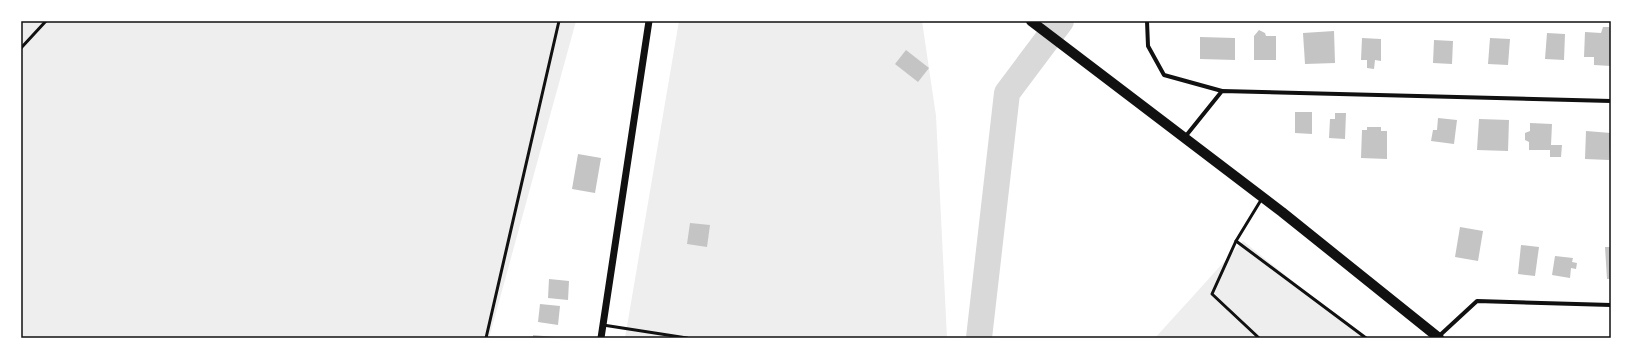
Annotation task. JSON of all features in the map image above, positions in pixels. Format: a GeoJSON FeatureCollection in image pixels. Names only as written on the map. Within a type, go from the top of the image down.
{"type":"FeatureCollection","features":[{"type":"Feature","properties":{"kind":"main road"},"geometry":{"type":"LineString","coordinates":[[1031,21],[1263,197],[1439,337]]}},
{"type":"Feature","properties":{"kind":"street"},"geometry":{"type":"LineString","coordinates":[[601,338],[649,21]]}},
{"type":"Feature","properties":{"kind":"street"},"geometry":{"type":"LineString","coordinates":[[1147,21],[1148,46],[1164,75],[1222,91],[1611,101]]}},
{"type":"Feature","properties":{"kind":"street"},"geometry":{"type":"LineString","coordinates":[[1185,137],[1222,91]]}},
{"type":"Feature","properties":{"kind":"street"},"geometry":{"type":"LineString","coordinates":[[1439,337],[1477,301],[1611,305]]}},
{"type":"Feature","properties":{"kind":"lane"},"geometry":{"type":"LineString","coordinates":[[21,48],[46,21]]}},
{"type":"Feature","properties":{"kind":"lane"},"geometry":{"type":"LineString","coordinates":[[486,338],[544,92],[559,21]]}},
{"type":"Feature","properties":{"kind":"lane"},"geometry":{"type":"LineString","coordinates":[[1259,338],[1212,294],[1236,241],[1263,197]]}},
{"type":"Feature","properties":{"kind":"lane"},"geometry":{"type":"LineString","coordinates":[[1236,241],[1366,338]]}},
{"type":"Feature","properties":{"kind":"lane"},"geometry":{"type":"LineString","coordinates":[[603,325],[688,338]]}},
{"type":"Feature","properties":{"kind":"shaded area"},"geometry":{"type":"Polygon","coordinates":[[[21,21],[576,21],[489,338],[21,338],[21,21]]]}},
{"type":"Feature","properties":{"kind":"shaded area"},"geometry":{"type":"Polygon","coordinates":[[[679,21],[922,21],[936,116],[947,338],[625,338],[679,21]]]}},
{"type":"Feature","properties":{"kind":"shaded area"},"geometry":{"type":"Polygon","coordinates":[[[1243,241],[1363,338],[1155,338],[1243,241]]]}},
{"type":"Feature","properties":{"kind":"building"},"geometry":{"type":"Polygon","coordinates":[[[1603,27],[1609,27],[1611,30],[1611,66],[1594,65],[1594,57],[1584,57],[1585,32],[1601,33],[1603,27]]]}},
{"type":"Feature","properties":{"kind":"building"},"geometry":{"type":"Polygon","coordinates":[[[1259,30],[1265,33],[1266,36],[1276,36],[1276,60],[1254,60],[1254,36],[1259,30]]]}},
{"type":"Feature","properties":{"kind":"building"},"geometry":{"type":"Polygon","coordinates":[[[1334,31],[1335,63],[1305,64],[1303,33],[1334,31]]]}},
{"type":"Feature","properties":{"kind":"building"},"geometry":{"type":"Polygon","coordinates":[[[1547,33],[1565,34],[1564,60],[1545,59],[1547,33]]]}},
{"type":"Feature","properties":{"kind":"building"},"geometry":{"type":"Polygon","coordinates":[[[1200,37],[1235,38],[1235,60],[1200,59],[1200,37]]]}},
{"type":"Feature","properties":{"kind":"building"},"geometry":{"type":"Polygon","coordinates":[[[1362,38],[1381,39],[1381,61],[1375,60],[1374,69],[1367,68],[1367,60],[1361,60],[1362,38]]]}},
{"type":"Feature","properties":{"kind":"building"},"geometry":{"type":"Polygon","coordinates":[[[1490,38],[1510,39],[1508,65],[1488,64],[1490,38]]]}},
{"type":"Feature","properties":{"kind":"building"},"geometry":{"type":"Polygon","coordinates":[[[1434,40],[1453,41],[1452,64],[1433,63],[1434,40]]]}},
{"type":"Feature","properties":{"kind":"building"},"geometry":{"type":"Polygon","coordinates":[[[906,50],[929,68],[918,82],[895,64],[906,50]]]}},
{"type":"Feature","properties":{"kind":"building"},"geometry":{"type":"Polygon","coordinates":[[[1295,112],[1312,112],[1312,134],[1295,133],[1295,112]]]}},
{"type":"Feature","properties":{"kind":"building"},"geometry":{"type":"Polygon","coordinates":[[[1335,113],[1346,113],[1345,139],[1329,138],[1330,119],[1335,119],[1335,113]]]}},
{"type":"Feature","properties":{"kind":"building"},"geometry":{"type":"Polygon","coordinates":[[[1438,118],[1457,120],[1454,144],[1431,141],[1433,130],[1437,130],[1438,118]]]}},
{"type":"Feature","properties":{"kind":"building"},"geometry":{"type":"Polygon","coordinates":[[[1479,119],[1509,120],[1508,151],[1477,150],[1479,119]]]}},
{"type":"Feature","properties":{"kind":"building"},"geometry":{"type":"Polygon","coordinates":[[[1530,123],[1552,124],[1551,145],[1562,145],[1561,157],[1550,157],[1550,150],[1529,150],[1529,142],[1525,140],[1525,133],[1530,131],[1530,123]]]}},
{"type":"Feature","properties":{"kind":"building"},"geometry":{"type":"Polygon","coordinates":[[[1367,127],[1381,127],[1381,131],[1387,131],[1387,159],[1361,158],[1362,130],[1367,130],[1367,127]]]}},
{"type":"Feature","properties":{"kind":"building"},"geometry":{"type":"Polygon","coordinates":[[[1586,131],[1611,133],[1609,160],[1585,159],[1586,131]]]}},
{"type":"Feature","properties":{"kind":"building"},"geometry":{"type":"Polygon","coordinates":[[[578,154],[601,158],[595,193],[572,189],[578,154]]]}},
{"type":"Feature","properties":{"kind":"building"},"geometry":{"type":"Polygon","coordinates":[[[690,223],[710,225],[707,247],[687,244],[690,223]]]}},
{"type":"Feature","properties":{"kind":"building"},"geometry":{"type":"Polygon","coordinates":[[[1460,227],[1483,231],[1478,261],[1455,257],[1460,227]]]}},
{"type":"Feature","properties":{"kind":"building"},"geometry":{"type":"Polygon","coordinates":[[[1521,245],[1539,247],[1535,276],[1518,274],[1521,245]]]}},
{"type":"Feature","properties":{"kind":"building"},"geometry":{"type":"Polygon","coordinates":[[[1605,247],[1611,247],[1611,279],[1607,279],[1605,247]]]}},
{"type":"Feature","properties":{"kind":"building"},"geometry":{"type":"Polygon","coordinates":[[[1555,256],[1573,258],[1572,262],[1577,263],[1576,269],[1571,268],[1570,278],[1552,275],[1555,256]]]}},
{"type":"Feature","properties":{"kind":"building"},"geometry":{"type":"Polygon","coordinates":[[[549,279],[569,281],[568,300],[548,298],[549,279]]]}},
{"type":"Feature","properties":{"kind":"building"},"geometry":{"type":"Polygon","coordinates":[[[540,304],[560,306],[558,325],[538,322],[540,304]]]}},
{"type":"Feature","properties":{"kind":"building"},"geometry":{"type":"Polygon","coordinates":[[[533,335],[554,337],[554,338],[533,338],[533,335]]]}},
{"type":"Feature","properties":{"kind":"waterway"},"geometry":{"type":"LineString","coordinates":[[979,338],[1007,93],[1061,21]]}}]}
